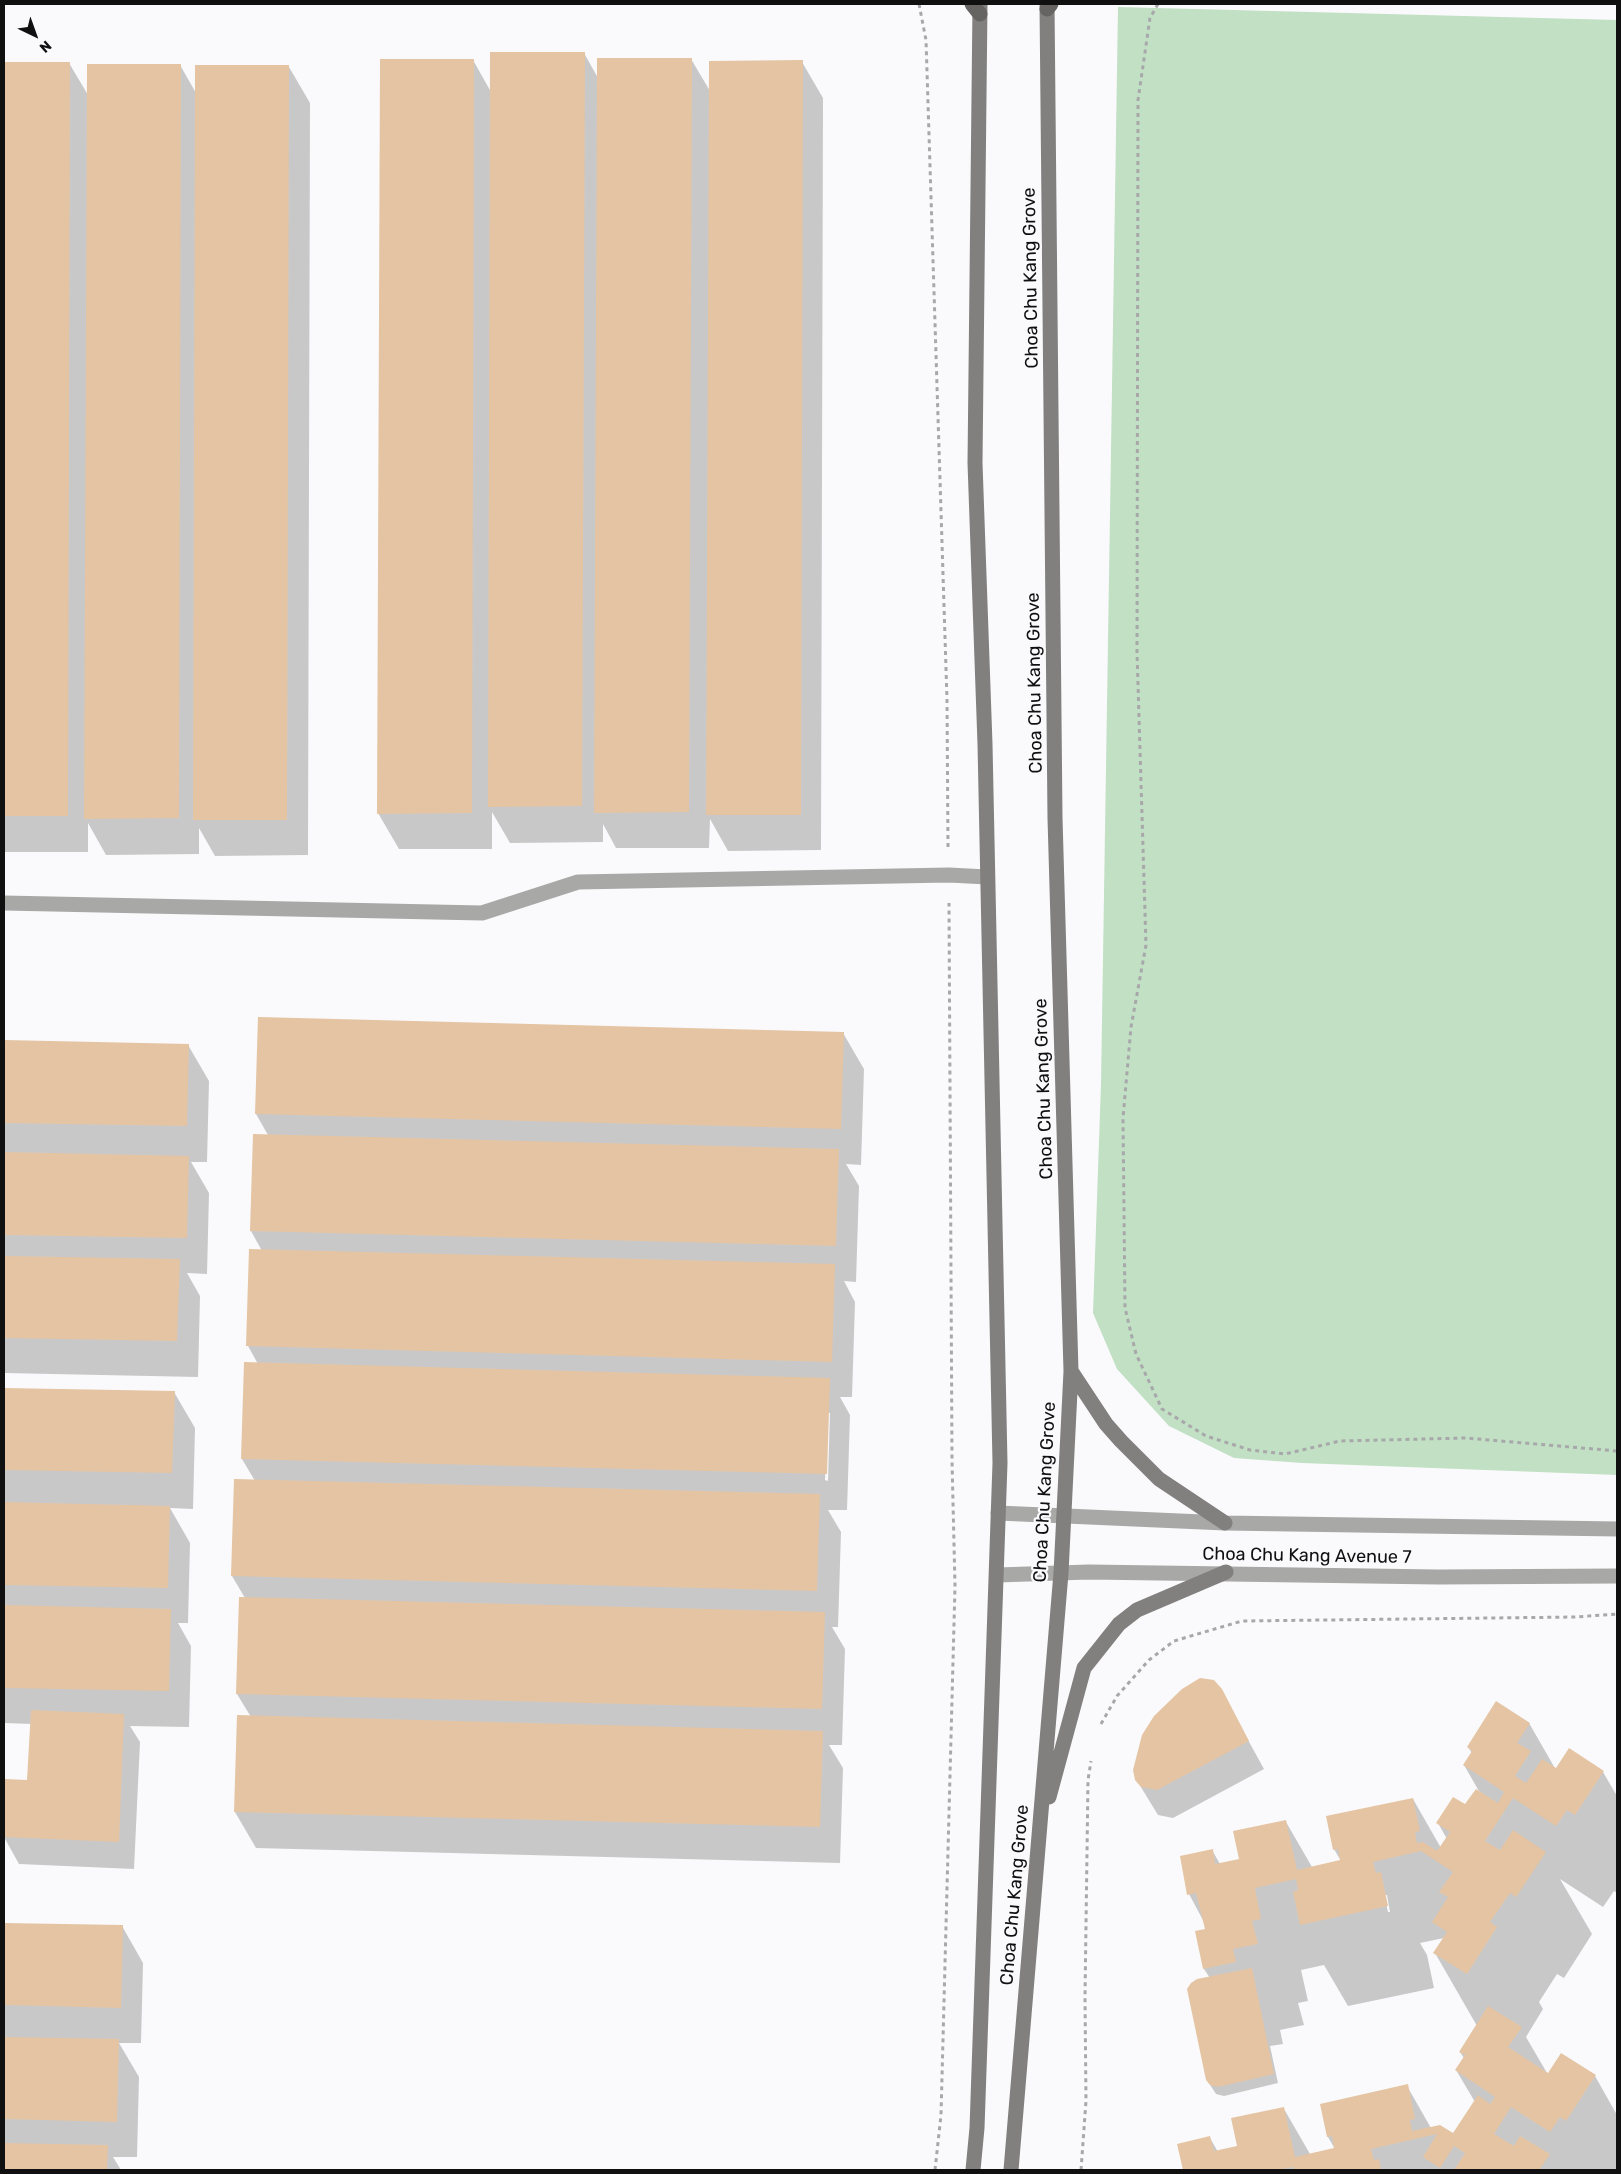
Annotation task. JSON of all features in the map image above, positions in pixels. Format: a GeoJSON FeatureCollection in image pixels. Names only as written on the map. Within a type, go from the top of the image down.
{"type":"FeatureCollection","features":[{"type":"Feature","properties":{"kind":"street","name":"Choa Chu Kang Grove"},"geometry":{"type":"LineString","coordinates":[[1012,2170],[1061,1573],[1062,1516],[1071,1372],[1055,818],[1048,5]]}},
{"type":"Feature","properties":{"kind":"street","name":"Choa Chu Kang Grove"},"geometry":{"type":"LineString","coordinates":[[973,2170],[977,2128],[1000,1463],[985,744],[975,463],[978,7]]}},
{"type":"Feature","properties":{"kind":"street"},"geometry":{"type":"LineString","coordinates":[[4,903],[482,913],[578,882],[948,875],[987,877]]}},
{"type":"Feature","properties":{"kind":"street"},"geometry":{"type":"LineString","coordinates":[[1071,1372],[1106,1424],[1159,1479],[1225,1523]]}},
{"type":"Feature","properties":{"kind":"street","name":"Choa Chu Kang Avenue 7"},"geometry":{"type":"LineString","coordinates":[[998,1513],[1225,1523],[1617,1529]]}},
{"type":"Feature","properties":{"kind":"street"},"geometry":{"type":"LineString","coordinates":[[1038,1835],[1084,1668],[1119,1624],[1137,1610],[1226,1572]]}},
{"type":"Feature","properties":{"kind":"street","name":"Choa Chu Kang Avenue 7"},"geometry":{"type":"LineString","coordinates":[[997,1575],[1226,1572],[1438,1577],[1617,1576]]}},
{"type":"Feature","properties":{"kind":"path"},"geometry":{"type":"LineString","coordinates":[[919,4],[927,50],[948,700],[952,1460],[955,1586],[941,2115],[935,2170]]}},
{"type":"Feature","properties":{"kind":"path"},"geometry":{"type":"LineString","coordinates":[[1158,4],[1150,18],[1138,100],[1137,652],[1146,945],[1131,1027],[1123,1118],[1126,1308],[1136,1354],[1162,1409],[1206,1436],[1250,1450],[1285,1454],[1340,1441],[1466,1438],[1617,1451]]}},
{"type":"Feature","properties":{"kind":"path"},"geometry":{"type":"LineString","coordinates":[[1100,1727],[1117,1696],[1149,1660],[1174,1640],[1242,1621],[1575,1617],[1617,1614]]}},
{"type":"Feature","properties":{"kind":"path"},"geometry":{"type":"LineString","coordinates":[[1081,2170],[1086,2101],[1085,1997],[1088,1780],[1092,1753]]}},
{"type":"Feature","properties":{"kind":"green space"},"geometry":{"type":"Polygon","coordinates":[[[1118,7],[1617,20],[1617,1475],[1302,1463],[1234,1458],[1169,1426],[1117,1369],[1093,1313],[1101,1084],[1118,7]]]}},
{"type":"Feature","properties":{"kind":"building"},"geometry":{"type":"Polygon","coordinates":[[[490,52],[585,52],[582,806],[488,807],[490,52]]]}},
{"type":"Feature","properties":{"kind":"building"},"geometry":{"type":"Polygon","coordinates":[[[597,58],[692,58],[689,812],[594,813],[597,58]]]}},
{"type":"Feature","properties":{"kind":"building"},"geometry":{"type":"Polygon","coordinates":[[[380,59],[474,59],[472,813],[377,814],[380,59]]]}},
{"type":"Feature","properties":{"kind":"building"},"geometry":{"type":"Polygon","coordinates":[[[803,60],[801,815],[706,815],[709,61],[803,60]]]}},
{"type":"Feature","properties":{"kind":"building"},"geometry":{"type":"Polygon","coordinates":[[[4,62],[70,62],[68,816],[4,816],[4,62]]]}},
{"type":"Feature","properties":{"kind":"building"},"geometry":{"type":"Polygon","coordinates":[[[87,64],[181,64],[179,818],[84,819],[87,64]]]}},
{"type":"Feature","properties":{"kind":"building"},"geometry":{"type":"Polygon","coordinates":[[[195,65],[289,65],[287,820],[193,820],[195,65]]]}},
{"type":"Feature","properties":{"kind":"building"},"geometry":{"type":"Polygon","coordinates":[[[258,1017],[844,1032],[841,1129],[255,1114],[258,1017]]]}},
{"type":"Feature","properties":{"kind":"building"},"geometry":{"type":"Polygon","coordinates":[[[4,1040],[189,1044],[187,1126],[4,1123],[4,1040]]]}},
{"type":"Feature","properties":{"kind":"building"},"geometry":{"type":"Polygon","coordinates":[[[253,1134],[839,1149],[836,1246],[250,1231],[253,1134]]]}},
{"type":"Feature","properties":{"kind":"building"},"geometry":{"type":"Polygon","coordinates":[[[4,1152],[189,1156],[187,1238],[4,1235],[4,1152]]]}},
{"type":"Feature","properties":{"kind":"building"},"geometry":{"type":"Polygon","coordinates":[[[249,1249],[835,1264],[832,1362],[246,1346],[249,1249]]]}},
{"type":"Feature","properties":{"kind":"building"},"geometry":{"type":"Polygon","coordinates":[[[4,1256],[180,1259],[177,1341],[4,1338],[4,1256]]]}},
{"type":"Feature","properties":{"kind":"building"},"geometry":{"type":"Polygon","coordinates":[[[244,1362],[830,1378],[827,1474],[241,1459],[244,1362]]]}},
{"type":"Feature","properties":{"kind":"building"},"geometry":{"type":"Polygon","coordinates":[[[4,1388],[175,1391],[172,1473],[4,1470],[4,1388]]]}},
{"type":"Feature","properties":{"kind":"building"},"geometry":{"type":"Polygon","coordinates":[[[234,1479],[820,1494],[817,1591],[231,1576],[234,1479]]]}},
{"type":"Feature","properties":{"kind":"building"},"geometry":{"type":"Polygon","coordinates":[[[4,1502],[170,1506],[168,1588],[4,1585],[4,1502]]]}},
{"type":"Feature","properties":{"kind":"building"},"geometry":{"type":"Polygon","coordinates":[[[239,1597],[825,1612],[822,1709],[236,1694],[239,1597]]]}},
{"type":"Feature","properties":{"kind":"building"},"geometry":{"type":"Polygon","coordinates":[[[4,1605],[171,1609],[169,1691],[4,1688],[4,1605]]]}},
{"type":"Feature","properties":{"kind":"building"},"geometry":{"type":"Polygon","coordinates":[[[1200,1678],[1214,1680],[1222,1689],[1249,1741],[1157,1790],[1141,1787],[1135,1780],[1133,1770],[1142,1735],[1154,1716],[1182,1689],[1200,1678]]]}},
{"type":"Feature","properties":{"kind":"building"},"geometry":{"type":"Polygon","coordinates":[[[1496,1701],[1530,1723],[1517,1743],[1531,1751],[1515,1776],[1526,1783],[1542,1759],[1556,1768],[1569,1748],[1604,1771],[1575,1815],[1567,1810],[1556,1826],[1513,1798],[1485,1841],[1500,1850],[1513,1830],[1546,1852],[1516,1897],[1510,1893],[1490,1922],[1497,1927],[1467,1974],[1433,1953],[1447,1932],[1432,1922],[1448,1897],[1439,1892],[1453,1872],[1421,1851],[1373,1862],[1376,1873],[1381,1872],[1388,1906],[1300,1925],[1293,1892],[1298,1890],[1296,1879],[1255,1888],[1261,1919],[1252,1921],[1258,1944],[1233,1949],[1236,1962],[1203,1969],[1195,1931],[1205,1929],[1196,1893],[1187,1895],[1180,1856],[1213,1849],[1215,1864],[1239,1859],[1233,1831],[1286,1820],[1297,1870],[1340,1860],[1338,1849],[1333,1850],[1326,1816],[1413,1798],[1420,1831],[1415,1832],[1417,1843],[1423,1842],[1437,1851],[1450,1832],[1436,1823],[1453,1797],[1465,1804],[1476,1789],[1498,1803],[1504,1792],[1463,1765],[1472,1751],[1467,1747],[1496,1701]]]}},
{"type":"Feature","properties":{"kind":"building"},"geometry":{"type":"Polygon","coordinates":[[[31,1710],[124,1714],[119,1842],[4,1837],[5,1779],[27,1780],[31,1710]]]}},
{"type":"Feature","properties":{"kind":"building"},"geometry":{"type":"Polygon","coordinates":[[[237,1715],[823,1731],[820,1827],[234,1812],[237,1715]]]}},
{"type":"Feature","properties":{"kind":"building"},"geometry":{"type":"Polygon","coordinates":[[[4,1923],[123,1925],[121,2008],[4,2005],[4,1923]]]}},
{"type":"Feature","properties":{"kind":"building"},"geometry":{"type":"Polygon","coordinates":[[[1252,1968],[1274,2074],[1218,2087],[1210,2085],[1206,2080],[1187,1989],[1197,1979],[1252,1968]]]}},
{"type":"Feature","properties":{"kind":"building"},"geometry":{"type":"Polygon","coordinates":[[[1488,2006],[1522,2027],[1508,2047],[1548,2073],[1561,2053],[1596,2075],[1566,2121],[1560,2117],[1550,2132],[1511,2107],[1494,2134],[1514,2146],[1520,2136],[1550,2154],[1539,2170],[1454,2170],[1465,2153],[1454,2146],[1440,2168],[1423,2157],[1437,2134],[1371,2149],[1374,2160],[1379,2159],[1381,2170],[1294,2170],[1293,2167],[1277,2170],[1183,2170],[1177,2144],[1210,2136],[1214,2151],[1237,2146],[1231,2118],[1284,2107],[1295,2157],[1334,2148],[1332,2136],[1327,2137],[1320,2104],[1408,2084],[1415,2119],[1410,2120],[1412,2131],[1440,2125],[1453,2133],[1478,2095],[1490,2104],[1495,2097],[1455,2070],[1465,2055],[1459,2052],[1488,2006]]]}},
{"type":"Feature","properties":{"kind":"building"},"geometry":{"type":"Polygon","coordinates":[[[4,2037],[119,2039],[117,2122],[4,2119],[4,2037]]]}},
{"type":"Feature","properties":{"kind":"building"},"geometry":{"type":"Polygon","coordinates":[[[4,2143],[108,2145],[107,2170],[4,2170],[4,2143]]]}}]}
